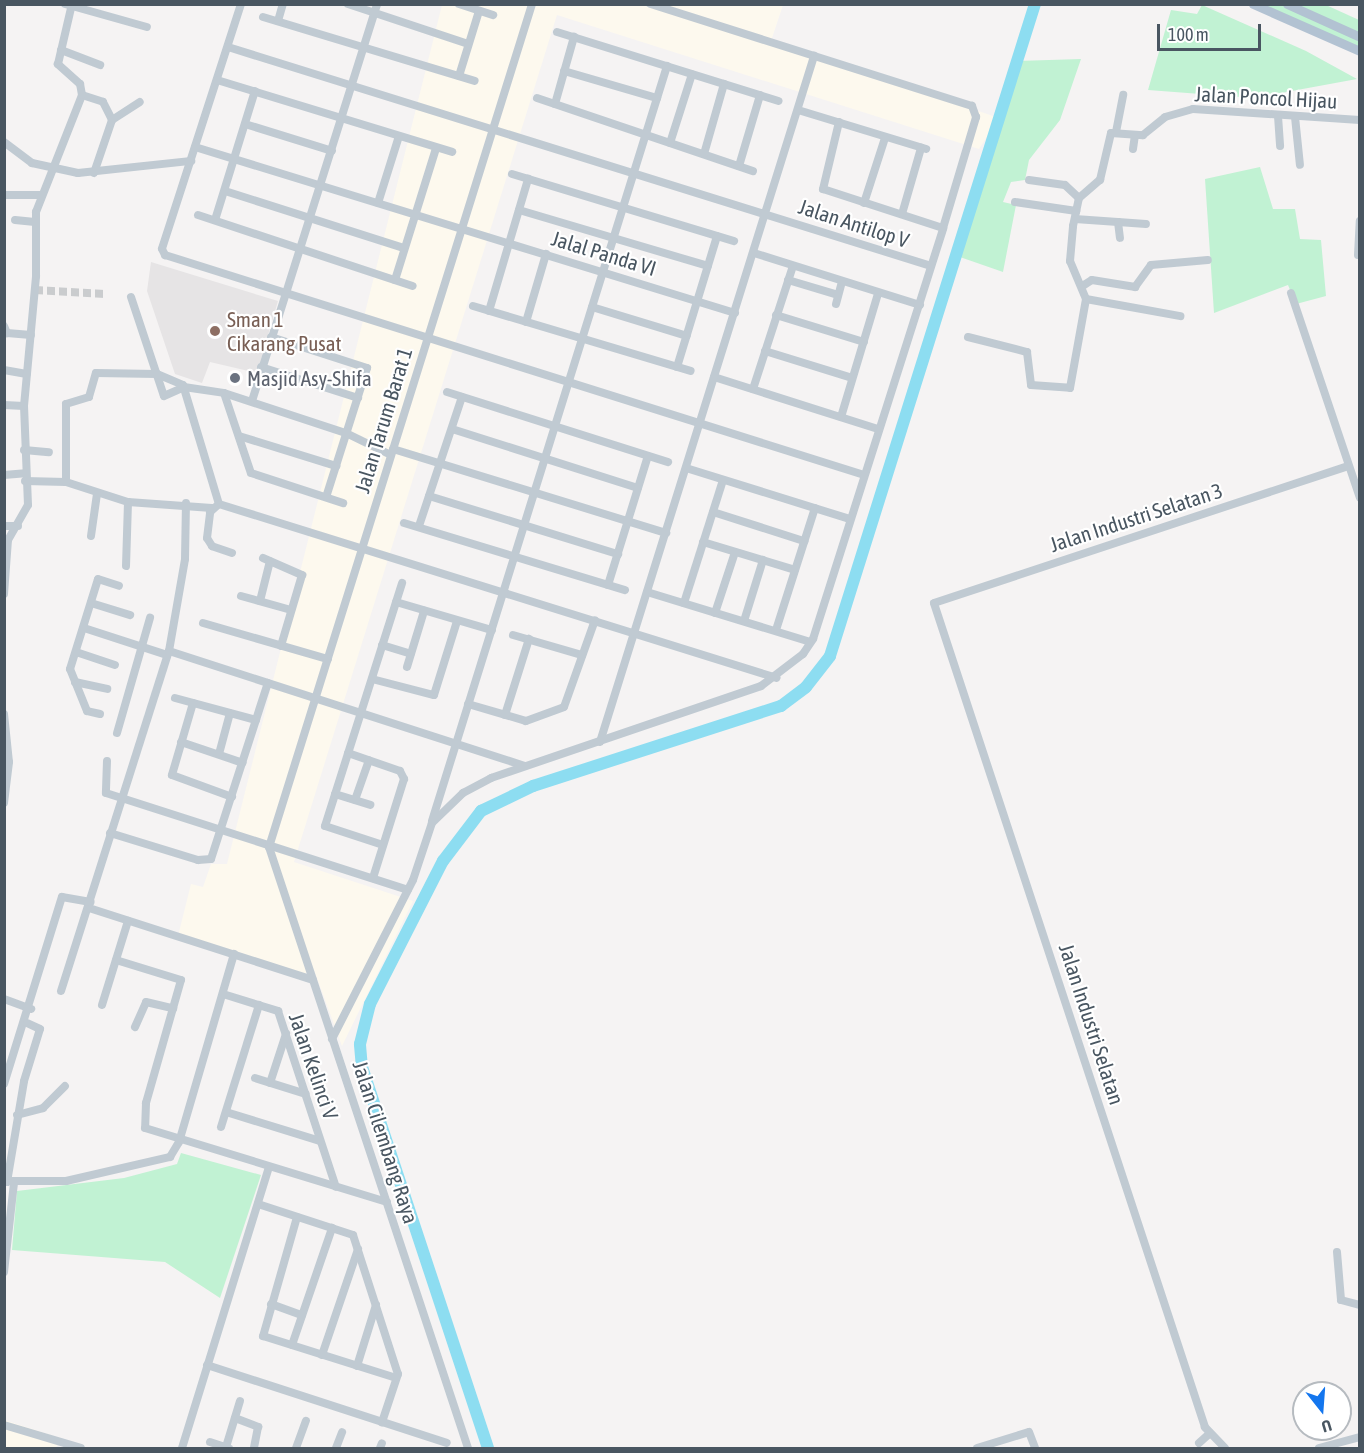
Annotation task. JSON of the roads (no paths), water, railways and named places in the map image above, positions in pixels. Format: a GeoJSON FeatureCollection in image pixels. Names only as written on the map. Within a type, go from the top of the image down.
{"type":"FeatureCollection","features":[{"type":"Feature","properties":{"kind":"main road"},"geometry":{"type":"LineString","coordinates":[[1253,4],[1359,51]]}},
{"type":"Feature","properties":{"kind":"main road"},"geometry":{"type":"LineString","coordinates":[[1287,4],[1359,37]]}},
{"type":"Feature","properties":{"kind":"main road"},"geometry":{"type":"LineString","coordinates":[[1311,29],[1316,18]]}},
{"type":"Feature","properties":{"kind":"street"},"geometry":{"type":"LineString","coordinates":[[241,4],[163,254],[284,295],[429,336],[864,475]]}},
{"type":"Feature","properties":{"kind":"street"},"geometry":{"type":"LineString","coordinates":[[278,21],[283,4]]}},
{"type":"Feature","properties":{"kind":"street"},"geometry":{"type":"LineString","coordinates":[[348,4],[468,44]]}},
{"type":"Feature","properties":{"kind":"street"},"geometry":{"type":"LineString","coordinates":[[252,400],[377,4]]}},
{"type":"Feature","properties":{"kind":"street"},"geometry":{"type":"LineString","coordinates":[[459,4],[493,15]]}},
{"type":"Feature","properties":{"kind":"street","name":"Jalan Tarum Barat 1"},"geometry":{"type":"LineString","coordinates":[[269,847],[532,4]]}},
{"type":"Feature","properties":{"kind":"street"},"geometry":{"type":"LineString","coordinates":[[432,823],[476,786],[525,766],[600,742],[777,678],[812,642],[943,228],[974,108],[650,4]]}},
{"type":"Feature","properties":{"kind":"street"},"geometry":{"type":"LineString","coordinates":[[4,594],[8,540],[27,512],[24,406],[31,335],[35,222],[40,195],[82,95],[80,84],[60,71],[61,50],[70,5],[147,27]]}},
{"type":"Feature","properties":{"kind":"street"},"geometry":{"type":"LineString","coordinates":[[459,76],[478,11]]}},
{"type":"Feature","properties":{"kind":"street"},"geometry":{"type":"LineString","coordinates":[[263,17],[475,81]]}},
{"type":"Feature","properties":{"kind":"street"},"geometry":{"type":"LineString","coordinates":[[557,32],[778,101]]}},
{"type":"Feature","properties":{"kind":"street"},"geometry":{"type":"LineString","coordinates":[[555,104],[574,37]]}},
{"type":"Feature","properties":{"kind":"street","name":"Jalan Antilop V"},"geometry":{"type":"LineString","coordinates":[[228,47],[931,266]]}},
{"type":"Feature","properties":{"kind":"street"},"geometry":{"type":"LineString","coordinates":[[61,50],[100,65]]}},
{"type":"Feature","properties":{"kind":"street"},"geometry":{"type":"LineString","coordinates":[[600,742],[814,56]]}},
{"type":"Feature","properties":{"kind":"street"},"geometry":{"type":"LineString","coordinates":[[332,1039],[408,890],[432,823],[667,66]]}},
{"type":"Feature","properties":{"kind":"street"},"geometry":{"type":"LineString","coordinates":[[564,71],[657,98]]}},
{"type":"Feature","properties":{"kind":"street"},"geometry":{"type":"LineString","coordinates":[[670,143],[692,74]]}},
{"type":"Feature","properties":{"kind":"street"},"geometry":{"type":"LineString","coordinates":[[217,80],[452,152]]}},
{"type":"Feature","properties":{"kind":"street"},"geometry":{"type":"LineString","coordinates":[[704,154],[724,84]]}},
{"type":"Feature","properties":{"kind":"street"},"geometry":{"type":"LineString","coordinates":[[215,220],[255,92]]}},
{"type":"Feature","properties":{"kind":"street"},"geometry":{"type":"LineString","coordinates":[[82,95],[103,102],[112,120]]}},
{"type":"Feature","properties":{"kind":"street"},"geometry":{"type":"LineString","coordinates":[[739,166],[760,95]]}},
{"type":"Feature","properties":{"kind":"street"},"geometry":{"type":"LineString","coordinates":[[968,337],[1029,354],[1031,385],[1068,390],[1086,299],[1084,285],[1070,261],[1075,215],[1079,198],[1100,180],[1107,139],[1116,132],[1123,95]]}},
{"type":"Feature","properties":{"kind":"street"},"geometry":{"type":"LineString","coordinates":[[537,98],[753,171]]}},
{"type":"Feature","properties":{"kind":"street"},"geometry":{"type":"LineString","coordinates":[[94,173],[112,120],[140,102]]}},
{"type":"Feature","properties":{"kind":"street","name":"Jalan Poncol Hijau"},"geometry":{"type":"LineString","coordinates":[[1135,135],[1147,134],[1165,117],[1193,109],[1359,120]]}},
{"type":"Feature","properties":{"kind":"street"},"geometry":{"type":"LineString","coordinates":[[798,110],[924,149],[902,214]]}},
{"type":"Feature","properties":{"kind":"street"},"geometry":{"type":"LineString","coordinates":[[1278,116],[1280,146]]}},
{"type":"Feature","properties":{"kind":"street"},"geometry":{"type":"LineString","coordinates":[[1295,117],[1300,165]]}},
{"type":"Feature","properties":{"kind":"street"},"geometry":{"type":"LineString","coordinates":[[839,122],[822,187],[943,228]]}},
{"type":"Feature","properties":{"kind":"street"},"geometry":{"type":"LineString","coordinates":[[245,124],[332,151]]}},
{"type":"Feature","properties":{"kind":"street"},"geometry":{"type":"LineString","coordinates":[[1116,132],[1135,135],[1133,149]]}},
{"type":"Feature","properties":{"kind":"street"},"geometry":{"type":"LineString","coordinates":[[378,203],[399,136]]}},
{"type":"Feature","properties":{"kind":"street"},"geometry":{"type":"LineString","coordinates":[[864,203],[885,138]]}},
{"type":"Feature","properties":{"kind":"street"},"geometry":{"type":"LineString","coordinates":[[4,142],[26,160],[51,170],[94,173],[191,161]]}},
{"type":"Feature","properties":{"kind":"street","name":"Jalal Panda VI"},"geometry":{"type":"LineString","coordinates":[[195,147],[735,313]]}},
{"type":"Feature","properties":{"kind":"street"},"geometry":{"type":"LineString","coordinates":[[394,280],[436,148]]}},
{"type":"Feature","properties":{"kind":"street"},"geometry":{"type":"LineString","coordinates":[[512,174],[734,241]]}},
{"type":"Feature","properties":{"kind":"street"},"geometry":{"type":"LineString","coordinates":[[489,311],[528,179]]}},
{"type":"Feature","properties":{"kind":"street"},"geometry":{"type":"LineString","coordinates":[[1029,180],[1065,185],[1079,198]]}},
{"type":"Feature","properties":{"kind":"street"},"geometry":{"type":"LineString","coordinates":[[225,191],[404,248]]}},
{"type":"Feature","properties":{"kind":"street"},"geometry":{"type":"LineString","coordinates":[[4,195],[40,195]]}},
{"type":"Feature","properties":{"kind":"street"},"geometry":{"type":"LineString","coordinates":[[1015,202],[1075,215],[1146,224]]}},
{"type":"Feature","properties":{"kind":"street"},"geometry":{"type":"LineString","coordinates":[[519,210],[708,266]]}},
{"type":"Feature","properties":{"kind":"street"},"geometry":{"type":"LineString","coordinates":[[198,215],[413,286]]}},
{"type":"Feature","properties":{"kind":"street"},"geometry":{"type":"LineString","coordinates":[[15,220],[35,222]]}},
{"type":"Feature","properties":{"kind":"street"},"geometry":{"type":"LineString","coordinates":[[1118,222],[1120,238]]}},
{"type":"Feature","properties":{"kind":"street"},"geometry":{"type":"LineString","coordinates":[[1358,255],[1359,222]]}},
{"type":"Feature","properties":{"kind":"street"},"geometry":{"type":"LineString","coordinates":[[677,367],[717,236]]}},
{"type":"Feature","properties":{"kind":"street"},"geometry":{"type":"LineString","coordinates":[[754,253],[878,294],[920,305]]}},
{"type":"Feature","properties":{"kind":"street"},"geometry":{"type":"LineString","coordinates":[[526,322],[546,254]]}},
{"type":"Feature","properties":{"kind":"street"},"geometry":{"type":"LineString","coordinates":[[1084,285],[1092,280],[1135,287],[1151,265],[1208,260]]}},
{"type":"Feature","properties":{"kind":"street"},"geometry":{"type":"LineString","coordinates":[[753,389],[793,266]]}},
{"type":"Feature","properties":{"kind":"street"},"geometry":{"type":"LineString","coordinates":[[788,280],[838,295]]}},
{"type":"Feature","properties":{"kind":"street"},"geometry":{"type":"LineString","coordinates":[[836,304],[842,282]]}},
{"type":"Feature","properties":{"kind":"street"},"geometry":{"type":"LineString","coordinates":[[1291,293],[1359,498]]}},
{"type":"Feature","properties":{"kind":"street"},"geometry":{"type":"LineString","coordinates":[[840,417],[878,294]]}},
{"type":"Feature","properties":{"kind":"street"},"geometry":{"type":"LineString","coordinates":[[131,297],[164,376],[166,396],[184,387]]}},
{"type":"Feature","properties":{"kind":"street"},"geometry":{"type":"LineString","coordinates":[[1086,299],[1180,316]]}},
{"type":"Feature","properties":{"kind":"street"},"geometry":{"type":"LineString","coordinates":[[473,306],[691,371]]}},
{"type":"Feature","properties":{"kind":"street"},"geometry":{"type":"LineString","coordinates":[[592,307],[687,336]]}},
{"type":"Feature","properties":{"kind":"street"},"geometry":{"type":"LineString","coordinates":[[776,315],[864,342]]}},
{"type":"Feature","properties":{"kind":"street"},"geometry":{"type":"LineString","coordinates":[[4,326],[7,333],[31,335]]}},
{"type":"Feature","properties":{"kind":"street"},"geometry":{"type":"LineString","coordinates":[[271,337],[365,366],[358,398],[326,497]]}},
{"type":"Feature","properties":{"kind":"street"},"geometry":{"type":"LineString","coordinates":[[765,351],[852,378]]}},
{"type":"Feature","properties":{"kind":"street"},"geometry":{"type":"LineString","coordinates":[[261,367],[358,398]]}},
{"type":"Feature","properties":{"kind":"street"},"geometry":{"type":"LineString","coordinates":[[4,370],[27,374]]}},
{"type":"Feature","properties":{"kind":"street"},"geometry":{"type":"LineString","coordinates":[[66,482],[66,404],[90,397],[96,373],[164,376],[184,387],[252,400],[392,452],[440,463],[666,534]]}},
{"type":"Feature","properties":{"kind":"street"},"geometry":{"type":"LineString","coordinates":[[714,377],[878,429]]}},
{"type":"Feature","properties":{"kind":"street"},"geometry":{"type":"LineString","coordinates":[[184,387],[215,506],[209,542],[232,553]]}},
{"type":"Feature","properties":{"kind":"street"},"geometry":{"type":"LineString","coordinates":[[447,392],[668,462]]}},
{"type":"Feature","properties":{"kind":"street"},"geometry":{"type":"LineString","coordinates":[[224,393],[251,473],[343,503]]}},
{"type":"Feature","properties":{"kind":"street"},"geometry":{"type":"LineString","coordinates":[[419,526],[462,397]]}},
{"type":"Feature","properties":{"kind":"street"},"geometry":{"type":"LineString","coordinates":[[4,405],[24,406]]}},
{"type":"Feature","properties":{"kind":"street"},"geometry":{"type":"LineString","coordinates":[[452,429],[638,488]]}},
{"type":"Feature","properties":{"kind":"street"},"geometry":{"type":"LineString","coordinates":[[239,436],[336,466]]}},
{"type":"Feature","properties":{"kind":"street"},"geometry":{"type":"LineString","coordinates":[[24,450],[49,452]]}},
{"type":"Feature","properties":{"kind":"street"},"geometry":{"type":"LineString","coordinates":[[608,585],[648,456]]}},
{"type":"Feature","properties":{"kind":"street","name":"Jalan Industri Selatan 3"},"geometry":{"type":"LineString","coordinates":[[934,603],[1348,466]]}},
{"type":"Feature","properties":{"kind":"street"},"geometry":{"type":"LineString","coordinates":[[686,468],[850,519]]}},
{"type":"Feature","properties":{"kind":"street"},"geometry":{"type":"LineString","coordinates":[[4,475],[66,482],[97,494],[129,502],[215,506],[504,590],[777,678]]}},
{"type":"Feature","properties":{"kind":"street"},"geometry":{"type":"LineString","coordinates":[[684,603],[723,480]]}},
{"type":"Feature","properties":{"kind":"street"},"geometry":{"type":"LineString","coordinates":[[91,536],[97,494]]}},
{"type":"Feature","properties":{"kind":"street"},"geometry":{"type":"LineString","coordinates":[[429,496],[618,554]]}},
{"type":"Feature","properties":{"kind":"street"},"geometry":{"type":"LineString","coordinates":[[126,566],[129,502]]}},
{"type":"Feature","properties":{"kind":"street"},"geometry":{"type":"LineString","coordinates":[[61,991],[168,653],[192,505]]}},
{"type":"Feature","properties":{"kind":"street"},"geometry":{"type":"LineString","coordinates":[[776,630],[815,508]]}},
{"type":"Feature","properties":{"kind":"street"},"geometry":{"type":"LineString","coordinates":[[713,513],[804,541]]}},
{"type":"Feature","properties":{"kind":"street"},"geometry":{"type":"LineString","coordinates":[[404,522],[625,590]]}},
{"type":"Feature","properties":{"kind":"street"},"geometry":{"type":"LineString","coordinates":[[4,526],[18,526]]}},
{"type":"Feature","properties":{"kind":"street"},"geometry":{"type":"LineString","coordinates":[[703,542],[795,570]]}},
{"type":"Feature","properties":{"kind":"street"},"geometry":{"type":"LineString","coordinates":[[715,613],[735,552]]}},
{"type":"Feature","properties":{"kind":"street"},"geometry":{"type":"LineString","coordinates":[[260,601],[267,560],[302,574],[281,646]]}},
{"type":"Feature","properties":{"kind":"street"},"geometry":{"type":"LineString","coordinates":[[744,621],[764,560]]}},
{"type":"Feature","properties":{"kind":"street"},"geometry":{"type":"LineString","coordinates":[[100,714],[87,711],[70,669],[98,579],[119,586]]}},
{"type":"Feature","properties":{"kind":"street"},"geometry":{"type":"LineString","coordinates":[[383,845],[326,828],[402,583]]}},
{"type":"Feature","properties":{"kind":"street"},"geometry":{"type":"LineString","coordinates":[[647,592],[812,642]]}},
{"type":"Feature","properties":{"kind":"street"},"geometry":{"type":"LineString","coordinates":[[242,596],[291,610]]}},
{"type":"Feature","properties":{"kind":"street"},"geometry":{"type":"LineString","coordinates":[[396,602],[492,630]]}},
{"type":"Feature","properties":{"kind":"street"},"geometry":{"type":"LineString","coordinates":[[91,603],[130,615]]}},
{"type":"Feature","properties":{"kind":"street","name":"Jalan Industri Selatan"},"geometry":{"type":"LineString","coordinates":[[934,603],[1208,1435]]}},
{"type":"Feature","properties":{"kind":"street"},"geometry":{"type":"LineString","coordinates":[[407,667],[424,611]]}},
{"type":"Feature","properties":{"kind":"street"},"geometry":{"type":"LineString","coordinates":[[117,733],[150,618]]}},
{"type":"Feature","properties":{"kind":"street"},"geometry":{"type":"LineString","coordinates":[[468,704],[532,721],[564,707],[595,620]]}},
{"type":"Feature","properties":{"kind":"street"},"geometry":{"type":"LineString","coordinates":[[372,679],[434,695],[457,621]]}},
{"type":"Feature","properties":{"kind":"street"},"geometry":{"type":"LineString","coordinates":[[203,623],[328,659]]}},
{"type":"Feature","properties":{"kind":"street"},"geometry":{"type":"LineString","coordinates":[[84,628],[268,683],[525,766]]}},
{"type":"Feature","properties":{"kind":"street"},"geometry":{"type":"LineString","coordinates":[[513,635],[582,655]]}},
{"type":"Feature","properties":{"kind":"street"},"geometry":{"type":"LineString","coordinates":[[504,715],[529,639]]}},
{"type":"Feature","properties":{"kind":"street"},"geometry":{"type":"LineString","coordinates":[[382,645],[411,654]]}},
{"type":"Feature","properties":{"kind":"street"},"geometry":{"type":"LineString","coordinates":[[76,652],[115,665]]}},
{"type":"Feature","properties":{"kind":"street"},"geometry":{"type":"LineString","coordinates":[[75,682],[107,689]]}},
{"type":"Feature","properties":{"kind":"street"},"geometry":{"type":"LineString","coordinates":[[110,833],[203,862],[212,856],[268,683]]}},
{"type":"Feature","properties":{"kind":"street"},"geometry":{"type":"LineString","coordinates":[[175,698],[256,720]]}},
{"type":"Feature","properties":{"kind":"street"},"geometry":{"type":"LineString","coordinates":[[193,703],[172,774],[232,797]]}},
{"type":"Feature","properties":{"kind":"street"},"geometry":{"type":"LineString","coordinates":[[219,754],[230,713]]}},
{"type":"Feature","properties":{"kind":"street"},"geometry":{"type":"LineString","coordinates":[[4,714],[9,762],[4,803]]}},
{"type":"Feature","properties":{"kind":"street"},"geometry":{"type":"LineString","coordinates":[[181,742],[243,763]]}},
{"type":"Feature","properties":{"kind":"street"},"geometry":{"type":"LineString","coordinates":[[348,753],[400,771],[404,778],[373,878]]}},
{"type":"Feature","properties":{"kind":"street"},"geometry":{"type":"LineString","coordinates":[[355,800],[369,760]]}},
{"type":"Feature","properties":{"kind":"street"},"geometry":{"type":"LineString","coordinates":[[107,761],[104,791],[269,847],[408,890]]}},
{"type":"Feature","properties":{"kind":"street"},"geometry":{"type":"LineString","coordinates":[[335,794],[370,805]]}},
{"type":"Feature","properties":{"kind":"street","name":"Jalan Cilembang Raya"},"geometry":{"type":"LineString","coordinates":[[269,847],[468,1449]]}},
{"type":"Feature","properties":{"kind":"street"},"geometry":{"type":"LineString","coordinates":[[4,1084],[27,1023],[62,897],[76,897],[128,921],[313,980]]}},
{"type":"Feature","properties":{"kind":"street"},"geometry":{"type":"LineString","coordinates":[[102,1005],[128,921]]}},
{"type":"Feature","properties":{"kind":"street"},"geometry":{"type":"LineString","coordinates":[[8,1182],[66,1180],[138,1167],[170,1157],[179,1142],[234,954]]}},
{"type":"Feature","properties":{"kind":"street"},"geometry":{"type":"LineString","coordinates":[[116,960],[181,980],[143,1118],[153,1134],[387,1202]]}},
{"type":"Feature","properties":{"kind":"street","name":"Jalan Kelinci V"},"geometry":{"type":"LineString","coordinates":[[223,994],[278,1011],[336,1187]]}},
{"type":"Feature","properties":{"kind":"street"},"geometry":{"type":"LineString","coordinates":[[4,999],[31,1009]]}},
{"type":"Feature","properties":{"kind":"street"},"geometry":{"type":"LineString","coordinates":[[135,1027],[146,1002],[173,1008]]}},
{"type":"Feature","properties":{"kind":"street"},"geometry":{"type":"LineString","coordinates":[[221,1127],[259,1005]]}},
{"type":"Feature","properties":{"kind":"street"},"geometry":{"type":"LineString","coordinates":[[4,1272],[8,1182],[17,1115],[40,1029],[27,1023]]}},
{"type":"Feature","properties":{"kind":"street"},"geometry":{"type":"LineString","coordinates":[[270,1083],[286,1034]]}},
{"type":"Feature","properties":{"kind":"street"},"geometry":{"type":"LineString","coordinates":[[255,1078],[306,1094]]}},
{"type":"Feature","properties":{"kind":"street"},"geometry":{"type":"LineString","coordinates":[[17,1115],[43,1108],[65,1086]]}},
{"type":"Feature","properties":{"kind":"street"},"geometry":{"type":"LineString","coordinates":[[226,1112],[320,1141]]}},
{"type":"Feature","properties":{"kind":"street"},"geometry":{"type":"LineString","coordinates":[[182,1449],[269,1167]]}},
{"type":"Feature","properties":{"kind":"street"},"geometry":{"type":"LineString","coordinates":[[258,1204],[353,1235],[376,1305],[396,1378],[382,1422]]}},
{"type":"Feature","properties":{"kind":"street"},"geometry":{"type":"LineString","coordinates":[[297,1217],[263,1336],[396,1378]]}},
{"type":"Feature","properties":{"kind":"street"},"geometry":{"type":"LineString","coordinates":[[292,1345],[332,1228]]}},
{"type":"Feature","properties":{"kind":"street"},"geometry":{"type":"LineString","coordinates":[[322,1355],[358,1249]]}},
{"type":"Feature","properties":{"kind":"street"},"geometry":{"type":"LineString","coordinates":[[1337,1252],[1341,1300],[1359,1305]]}},
{"type":"Feature","properties":{"kind":"street"},"geometry":{"type":"LineString","coordinates":[[271,1304],[302,1315]]}},
{"type":"Feature","properties":{"kind":"street"},"geometry":{"type":"LineString","coordinates":[[357,1366],[376,1305]]}},
{"type":"Feature","properties":{"kind":"street"},"geometry":{"type":"LineString","coordinates":[[207,1365],[447,1443]]}},
{"type":"Feature","properties":{"kind":"street"},"geometry":{"type":"LineString","coordinates":[[210,1442],[228,1448],[240,1401]]}},
{"type":"Feature","properties":{"kind":"street"},"geometry":{"type":"LineString","coordinates":[[235,1418],[258,1427],[255,1449]]}},
{"type":"Feature","properties":{"kind":"street"},"geometry":{"type":"LineString","coordinates":[[296,1449],[306,1421]]}},
{"type":"Feature","properties":{"kind":"street"},"geometry":{"type":"LineString","coordinates":[[4,1425],[81,1449]]}},
{"type":"Feature","properties":{"kind":"street"},"geometry":{"type":"LineString","coordinates":[[336,1449],[342,1432]]}},
{"type":"Feature","properties":{"kind":"street"},"geometry":{"type":"LineString","coordinates":[[977,1449],[1029,1432],[1035,1449]]}},
{"type":"Feature","properties":{"kind":"street"},"geometry":{"type":"LineString","coordinates":[[1199,1443],[1208,1435],[1225,1449]]}},
{"type":"Feature","properties":{"kind":"street"},"geometry":{"type":"LineString","coordinates":[[1319,1449],[1359,1437]]}},
{"type":"Feature","properties":{"kind":"waterway"},"geometry":{"type":"LineString","coordinates":[[488,1448],[362,1068],[360,1044],[370,1004],[443,861],[481,811],[533,786],[781,706],[806,687],[830,656],[1035,4]]}},
{"type":"Feature","properties":{"kind":"tunnel"},"geometry":{"type":"LineString","coordinates":[[35,290],[105,294]]}},
{"type":"Feature","properties":{"kind":"place","name":"Sman 1 Cikarang Pusat"},"geometry":{"type":"Point","coordinates":[215,331]}},
{"type":"Feature","properties":{"kind":"place","name":"Masjid Asy-Shifa"},"geometry":{"type":"Point","coordinates":[235,378]}}]}
